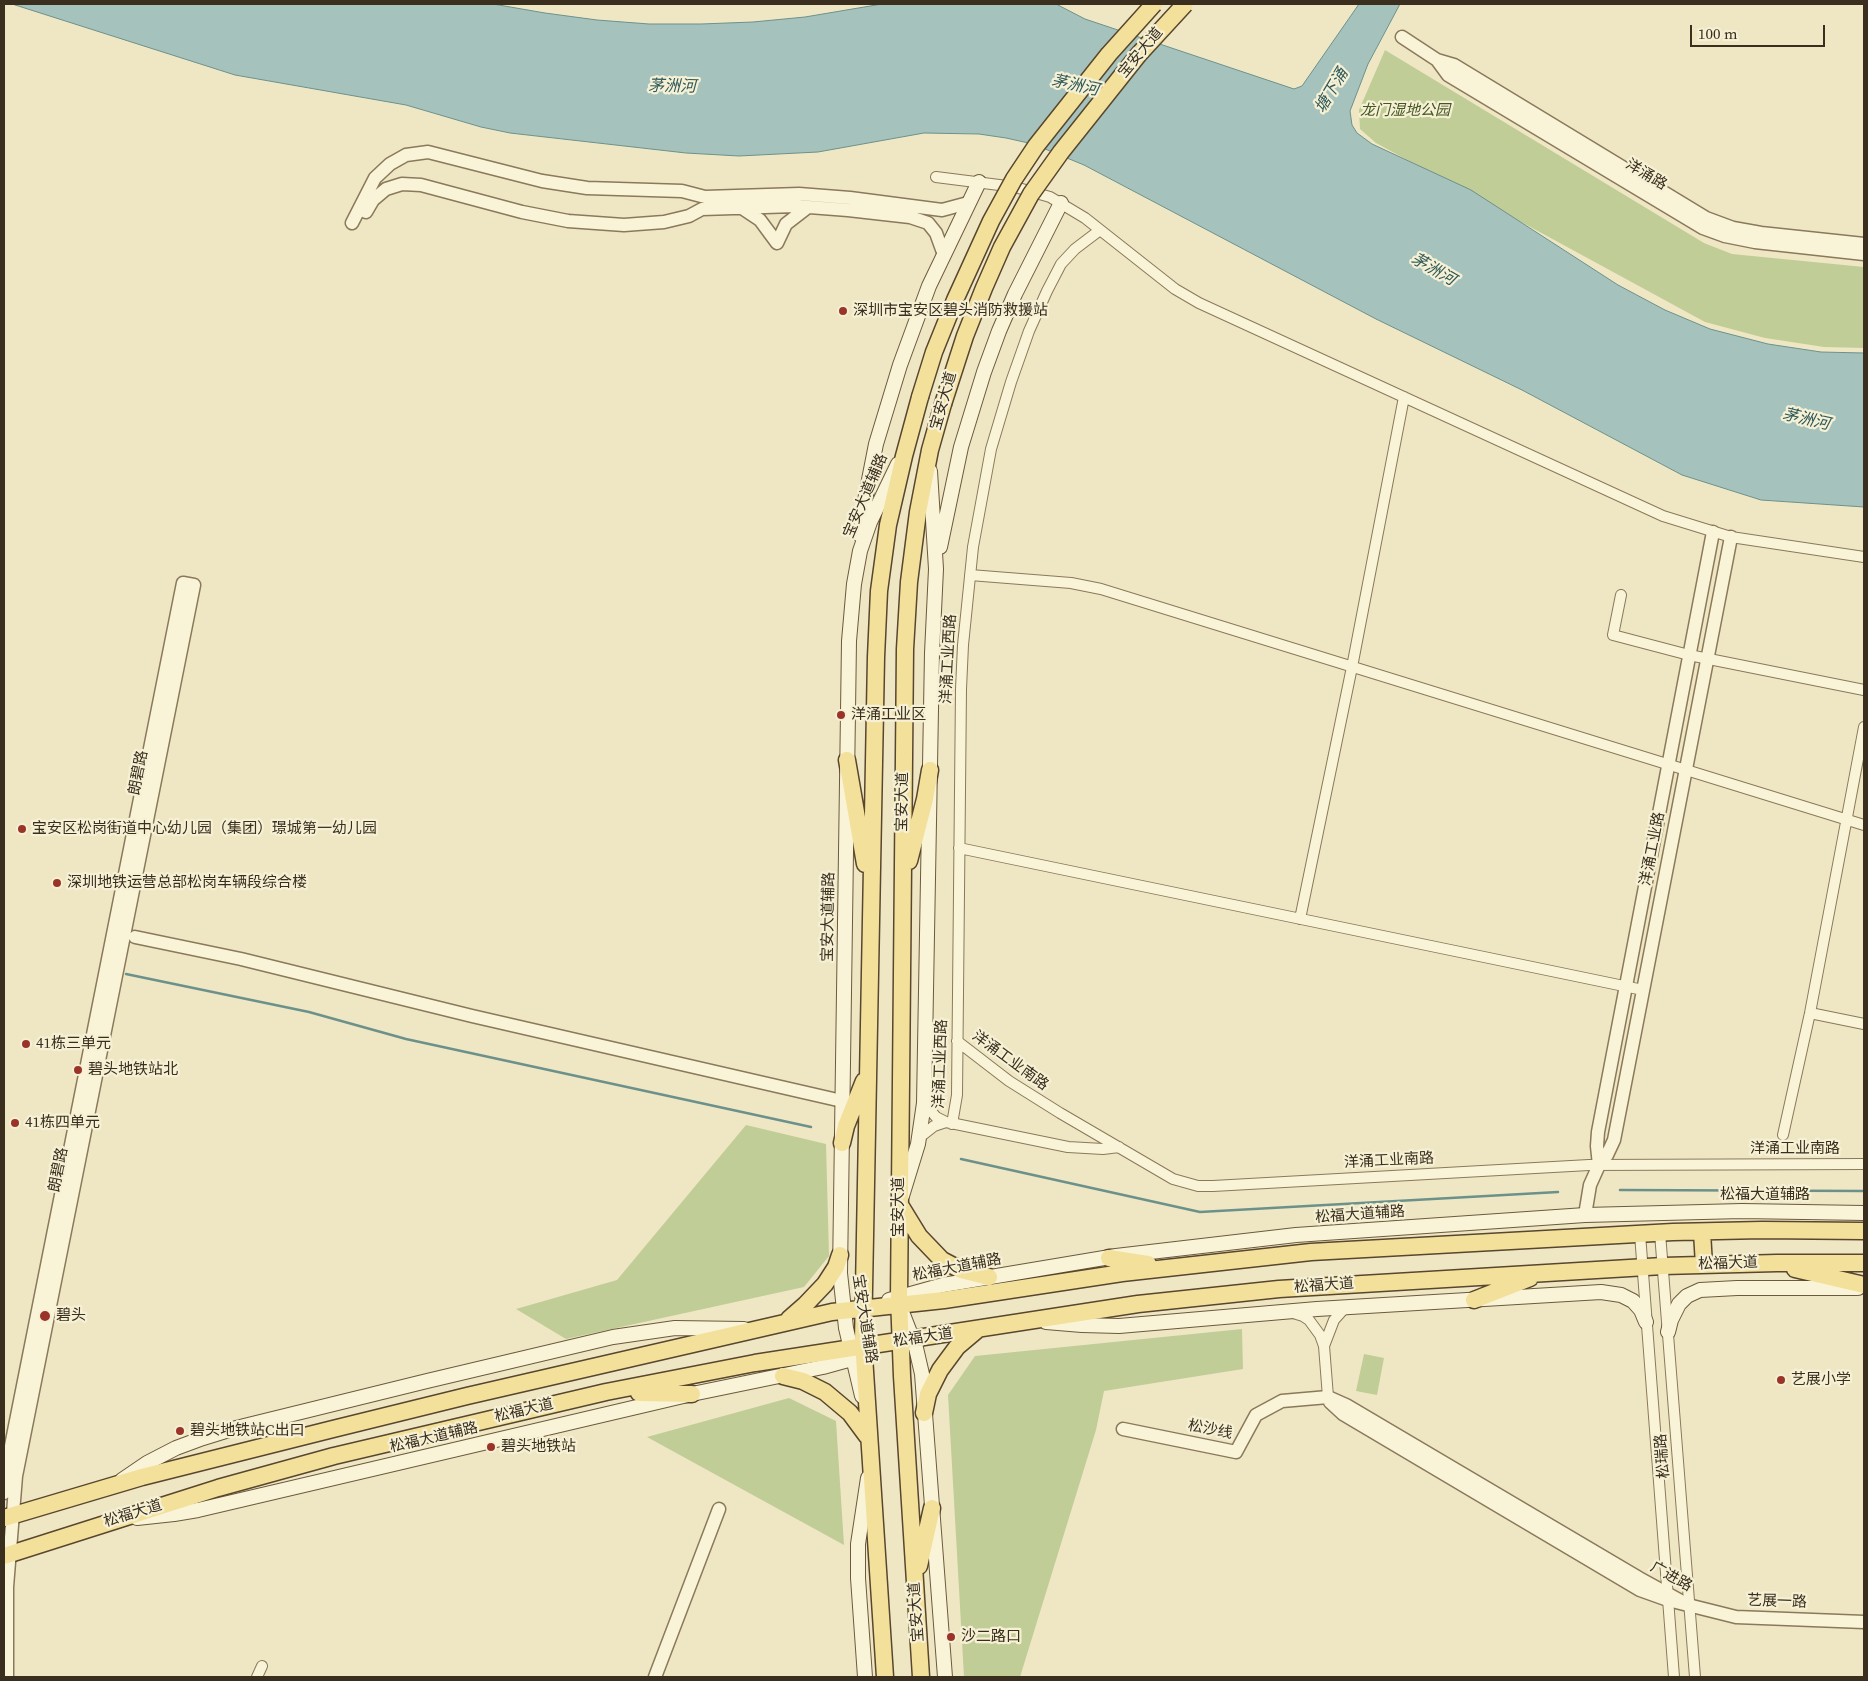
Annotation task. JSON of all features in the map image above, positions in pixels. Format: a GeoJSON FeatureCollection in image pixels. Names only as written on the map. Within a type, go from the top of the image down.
{"type":"FeatureCollection","features":[{"type":"Feature","properties":{"kind":"main road","name":"宝安大道"},"geometry":{"type":"LineString","coordinates":[[884,1677],[867,1415],[857,1352],[864,1308],[876,657],[879,590],[888,525],[911,428],[934,352],[991,221],[1014,179],[1046,133],[1103,61],[1154,4]]}},
{"type":"Feature","properties":{"kind":"main road","name":"宝安大道"},"geometry":{"type":"LineString","coordinates":[[921,1677],[915,1586],[906,1340],[899,1301],[906,626],[914,536],[930,450],[942,404],[964,336],[1002,248],[1031,194],[1060,152],[1139,54],[1185,4]]}},
{"type":"Feature","properties":{"kind":"main road"},"geometry":{"type":"LineString","coordinates":[[856,568],[866,495],[886,408],[922,304],[979,182]]}},
{"type":"Feature","properties":{"kind":"main road"},"geometry":{"type":"LineString","coordinates":[[989,1277],[967,1273],[942,1260],[913,1228],[900,1204],[920,1137],[924,1103],[932,653],[936,585],[946,513],[963,439],[992,349],[1010,306],[1061,203]]}},
{"type":"Feature","properties":{"kind":"main road","name":"宝安大道辅路"},"geometry":{"type":"LineString","coordinates":[[857,1352],[843,1310],[840,1273],[850,640],[856,568],[870,522],[901,456],[911,428]]}},
{"type":"Feature","properties":{"kind":"main road"},"geometry":{"type":"LineString","coordinates":[[930,450],[936,585]]}},
{"type":"Feature","properties":{"kind":"main road"},"geometry":{"type":"LineString","coordinates":[[847,760],[871,908]]}},
{"type":"Feature","properties":{"kind":"main road"},"geometry":{"type":"LineString","coordinates":[[902,905],[907,873],[930,770]]}},
{"type":"Feature","properties":{"kind":"main road"},"geometry":{"type":"LineString","coordinates":[[842,1143],[868,1062]]}},
{"type":"Feature","properties":{"kind":"main road","name":"松福大道辅路"},"geometry":{"type":"LineString","coordinates":[[899,1301],[943,1285],[989,1277],[1210,1244],[1296,1235],[1585,1215],[1751,1211],[1864,1212]]}},
{"type":"Feature","properties":{"kind":"main road","name":"松福大道"},"geometry":{"type":"LineString","coordinates":[[8,1516],[118,1484],[467,1396],[788,1321],[899,1301],[944,1300],[1113,1274],[1311,1252],[1660,1233],[1864,1231]]}},
{"type":"Feature","properties":{"kind":"main road"},"geometry":{"type":"LineString","coordinates":[[1702,1232],[1704,1265]]}},
{"type":"Feature","properties":{"kind":"main road"},"geometry":{"type":"LineString","coordinates":[[788,1321],[825,1284],[836,1267],[840,1255]]}},
{"type":"Feature","properties":{"kind":"main road"},"geometry":{"type":"LineString","coordinates":[[1108,1258],[1158,1266],[1175,1266]]}},
{"type":"Feature","properties":{"kind":"main road"},"geometry":{"type":"LineString","coordinates":[[1753,1263],[1790,1268],[1864,1287]]}},
{"type":"Feature","properties":{"kind":"main road","name":"松福大道"},"geometry":{"type":"LineString","coordinates":[[7,1555],[118,1518],[334,1456],[606,1392],[755,1363],[857,1352],[906,1340],[1138,1304],[1279,1289],[1663,1266],[1753,1263],[1864,1263]]}},
{"type":"Feature","properties":{"kind":"main road"},"geometry":{"type":"LineString","coordinates":[[1474,1300],[1548,1273]]}},
{"type":"Feature","properties":{"kind":"main road"},"geometry":{"type":"LineString","coordinates":[[1668,1332],[1671,1320],[1679,1304],[1687,1296],[1700,1290],[1864,1287]]}},
{"type":"Feature","properties":{"kind":"main road"},"geometry":{"type":"LineString","coordinates":[[1032,1320],[1082,1325],[1119,1326],[1283,1311],[1608,1292],[1621,1295],[1633,1301],[1641,1310],[1646,1322]]}},
{"type":"Feature","properties":{"kind":"main road"},"geometry":{"type":"LineString","coordinates":[[118,1484],[147,1463],[176,1448],[203,1438],[232,1429],[427,1381],[622,1336],[674,1328],[753,1329]]}},
{"type":"Feature","properties":{"kind":"main road"},"geometry":{"type":"LineString","coordinates":[[924,1413],[928,1394],[940,1370],[956,1347],[980,1329]]}},
{"type":"Feature","properties":{"kind":"main road"},"geometry":{"type":"LineString","coordinates":[[906,1340],[918,1357],[922,1374],[944,1677]]}},
{"type":"Feature","properties":{"kind":"main road","name":"松福大道辅路"},"geometry":{"type":"LineString","coordinates":[[118,1518],[150,1517],[198,1510],[692,1394],[783,1376],[857,1352]]}},
{"type":"Feature","properties":{"kind":"main road"},"geometry":{"type":"LineString","coordinates":[[783,1376],[803,1381],[825,1392],[850,1413],[868,1438]]}},
{"type":"Feature","properties":{"kind":"main road"},"geometry":{"type":"LineString","coordinates":[[606,1392],[692,1394]]}},
{"type":"Feature","properties":{"kind":"main road"},"geometry":{"type":"LineString","coordinates":[[864,1677],[858,1578],[858,1544],[870,1467]]}},
{"type":"Feature","properties":{"kind":"main road"},"geometry":{"type":"LineString","coordinates":[[915,1586],[932,1508]]}},
{"type":"Feature","properties":{"kind":"street","name":"洋涌路"},"geometry":{"type":"LineString","coordinates":[[1402,37],[1436,60],[1448,75],[1703,228],[1725,236],[1755,242],[1864,254]]}},
{"type":"Feature","properties":{"kind":"street","name":"洋涌路"},"geometry":{"type":"LineString","coordinates":[[1436,60],[1454,65],[1706,218],[1733,228],[1755,232],[1864,244]]}},
{"type":"Feature","properties":{"kind":"street"},"geometry":{"type":"LineString","coordinates":[[944,255],[936,233],[928,223],[910,217],[808,207],[702,209],[689,216],[667,221],[624,225],[568,221],[522,212],[421,185],[402,184],[386,189],[373,200],[355,224],[375,178],[390,164],[406,155],[428,152],[542,181],[587,188],[682,191],[705,197],[799,194],[850,198],[942,210],[968,203]]}},
{"type":"Feature","properties":{"kind":"street"},"geometry":{"type":"LineString","coordinates":[[936,177],[1027,190],[1061,203],[1100,230],[1176,289],[1199,303],[1663,516],[1731,537],[1864,558]]}},
{"type":"Feature","properties":{"kind":"street"},"geometry":{"type":"LineString","coordinates":[[742,208],[760,220],[777,244],[786,224],[808,207]]}},
{"type":"Feature","properties":{"kind":"street","name":"洋涌工业西路"},"geometry":{"type":"LineString","coordinates":[[949,1123],[957,1095],[961,689],[963,645],[975,537],[991,448],[1026,340],[1061,264],[1074,248],[1100,230]]}},
{"type":"Feature","properties":{"kind":"street"},"geometry":{"type":"LineString","coordinates":[[1300,919],[1352,666],[1404,397]]}},
{"type":"Feature","properties":{"kind":"street","name":"洋涌工业路"},"geometry":{"type":"LineString","coordinates":[[1599,1164],[1598,1132],[1713,532]]}},
{"type":"Feature","properties":{"kind":"street","name":"洋涌工业路"},"geometry":{"type":"LineString","coordinates":[[1585,1215],[1590,1185],[1599,1164],[1607,1155],[1614,1140],[1731,537]]}},
{"type":"Feature","properties":{"kind":"street"},"geometry":{"type":"LineString","coordinates":[[970,575],[1091,586],[1864,825]]}},
{"type":"Feature","properties":{"kind":"street","name":"朗碧路"},"geometry":{"type":"LineString","coordinates":[[4,1493],[7,1467],[189,584],[8,1516],[7,1677]]}},
{"type":"Feature","properties":{"kind":"street"},"geometry":{"type":"LineString","coordinates":[[1621,595],[1613,635],[1707,659],[1864,690]]}},
{"type":"Feature","properties":{"kind":"street"},"geometry":{"type":"LineString","coordinates":[[1783,1135],[1810,1014],[1864,727]]}},
{"type":"Feature","properties":{"kind":"street"},"geometry":{"type":"LineString","coordinates":[[960,848],[1625,988],[1643,990]]}},
{"type":"Feature","properties":{"kind":"street"},"geometry":{"type":"LineString","coordinates":[[136,936],[842,1101]]}},
{"type":"Feature","properties":{"kind":"street"},"geometry":{"type":"LineString","coordinates":[[1810,1014],[1864,1024]]}},
{"type":"Feature","properties":{"kind":"street","name":"洋涌工业南路"},"geometry":{"type":"LineString","coordinates":[[958,1041],[1033,1097],[1173,1179],[1189,1184],[1206,1186],[1599,1164],[1864,1164]]}},
{"type":"Feature","properties":{"kind":"street"},"geometry":{"type":"LineString","coordinates":[[924,1103],[936,1117],[949,1123],[1068,1147],[1090,1149],[1119,1148]]}},
{"type":"Feature","properties":{"kind":"street"},"geometry":{"type":"LineString","coordinates":[[920,1137],[928,1129],[949,1123]]}},
{"type":"Feature","properties":{"kind":"street","name":"松瑞路"},"geometry":{"type":"LineString","coordinates":[[1660,1233],[1695,1677]]}},
{"type":"Feature","properties":{"kind":"street","name":"松瑞路"},"geometry":{"type":"LineString","coordinates":[[1640,1234],[1674,1677]]}},
{"type":"Feature","properties":{"kind":"street"},"geometry":{"type":"LineString","coordinates":[[1324,1346],[1334,1320],[1343,1310],[1350,1307]]}},
{"type":"Feature","properties":{"kind":"street"},"geometry":{"type":"LineString","coordinates":[[1283,1311],[1297,1314],[1309,1320],[1320,1335],[1324,1346],[1328,1397]]}},
{"type":"Feature","properties":{"kind":"street","name":"广进路"},"geometry":{"type":"LineString","coordinates":[[1328,1397],[1346,1405],[1668,1597],[1690,1606]]}},
{"type":"Feature","properties":{"kind":"street","name":"松沙线"},"geometry":{"type":"LineString","coordinates":[[1123,1428],[1236,1452],[1256,1415],[1282,1401],[1328,1397]]}},
{"type":"Feature","properties":{"kind":"street"},"geometry":{"type":"LineString","coordinates":[[655,1677],[719,1509]]}},
{"type":"Feature","properties":{"kind":"street","name":"艺展一路"},"geometry":{"type":"LineString","coordinates":[[1690,1606],[1736,1616],[1864,1622]]}},
{"type":"Feature","properties":{"kind":"street"},"geometry":{"type":"LineString","coordinates":[[257,1677],[262,1666]]}},
{"type":"Feature","properties":{"kind":"green space","name":"龙门湿地公园"},"geometry":{"type":"Polygon","coordinates":[[[1385,50],[1704,243],[1732,254],[1864,267],[1864,348],[1824,347],[1765,338],[1705,322],[1376,143],[1360,129],[1359,110],[1385,50]]]}},
{"type":"Feature","properties":{"kind":"green space"},"geometry":{"type":"Polygon","coordinates":[[[746,1125],[826,1144],[829,1256],[804,1287],[566,1339],[516,1309],[617,1280],[746,1125]]]}},
{"type":"Feature","properties":{"kind":"green space"},"geometry":{"type":"Polygon","coordinates":[[[1242,1329],[1243,1369],[1104,1391],[1096,1430],[1020,1677],[964,1677],[948,1395],[975,1356],[1242,1329]]]}},
{"type":"Feature","properties":{"kind":"green space"},"geometry":{"type":"Polygon","coordinates":[[[1364,1354],[1384,1358],[1377,1395],[1356,1391],[1364,1354]]]}},
{"type":"Feature","properties":{"kind":"green space"},"geometry":{"type":"Polygon","coordinates":[[[789,1398],[836,1421],[844,1545],[647,1437],[789,1398]]]}},
{"type":"Feature","properties":{"kind":"water"},"geometry":{"type":"Polygon","coordinates":[[[12,4],[493,4],[597,20],[649,24],[701,24],[805,17],[882,4],[1056,4],[1085,19],[1294,89],[1302,86],[1359,4],[1400,4],[1368,64],[1350,111],[1352,125],[1357,133],[1372,144],[1471,190],[1618,285],[1665,310],[1710,329],[1768,344],[1821,352],[1864,353],[1864,507],[1761,500],[1682,475],[1522,390],[1376,319],[1084,165],[1033,144],[979,134],[924,133],[818,152],[739,156],[686,153],[510,133],[481,127],[406,105],[235,75],[12,4]]]}},
{"type":"Feature","properties":{"kind":"waterway"},"geometry":{"type":"LineString","coordinates":[[126,974],[309,1012],[406,1039],[811,1127]]}},
{"type":"Feature","properties":{"kind":"waterway"},"geometry":{"type":"LineString","coordinates":[[961,1159],[1200,1212],[1558,1192]]}},
{"type":"Feature","properties":{"kind":"waterway"},"geometry":{"type":"LineString","coordinates":[[1620,1190],[1864,1191]]}},
{"type":"Feature","properties":{"kind":"place","name":"深圳市宝安区碧头消防救援站"},"geometry":{"type":"Point","coordinates":[843,311]}},
{"type":"Feature","properties":{"kind":"place","name":"洋涌工业区"},"geometry":{"type":"Point","coordinates":[841,715]}},
{"type":"Feature","properties":{"kind":"place","name":"宝安区松岗街道中心幼儿园（集团）璟城第一幼儿园"},"geometry":{"type":"Point","coordinates":[22,829]}},
{"type":"Feature","properties":{"kind":"place","name":"深圳地铁运营总部松岗车辆段综合楼"},"geometry":{"type":"Point","coordinates":[57,883]}},
{"type":"Feature","properties":{"kind":"place","name":"41栋三单元"},"geometry":{"type":"Point","coordinates":[26,1044]}},
{"type":"Feature","properties":{"kind":"place","name":"碧头地铁站北"},"geometry":{"type":"Point","coordinates":[78,1070]}},
{"type":"Feature","properties":{"kind":"place","name":"41栋四单元"},"geometry":{"type":"Point","coordinates":[15,1123]}},
{"type":"Feature","properties":{"kind":"place","name":"碧头"},"geometry":{"type":"Point","coordinates":[45,1316]}},
{"type":"Feature","properties":{"kind":"place","name":"艺展小学"},"geometry":{"type":"Point","coordinates":[1781,1380]}},
{"type":"Feature","properties":{"kind":"place","name":"碧头地铁站C出口"},"geometry":{"type":"Point","coordinates":[180,1431]}},
{"type":"Feature","properties":{"kind":"place","name":"碧头地铁站"},"geometry":{"type":"Point","coordinates":[491,1447]}},
{"type":"Feature","properties":{"kind":"place","name":"沙二路口"},"geometry":{"type":"Point","coordinates":[951,1637]}},
{"type":"Feature","properties":{"kind":"water label","name":"茅洲河"},"geometry":{"type":"Point","coordinates":[1075,86]}},
{"type":"Feature","properties":{"kind":"water label","name":"茅洲河"},"geometry":{"type":"Point","coordinates":[672,87]}},
{"type":"Feature","properties":{"kind":"water label","name":"塘下涌"},"geometry":{"type":"Point","coordinates":[1332,91]}},
{"type":"Feature","properties":{"kind":"water label","name":"茅洲河"},"geometry":{"type":"Point","coordinates":[1433,270]}},
{"type":"Feature","properties":{"kind":"water label","name":"茅洲河"},"geometry":{"type":"Point","coordinates":[1806,420]}}]}
